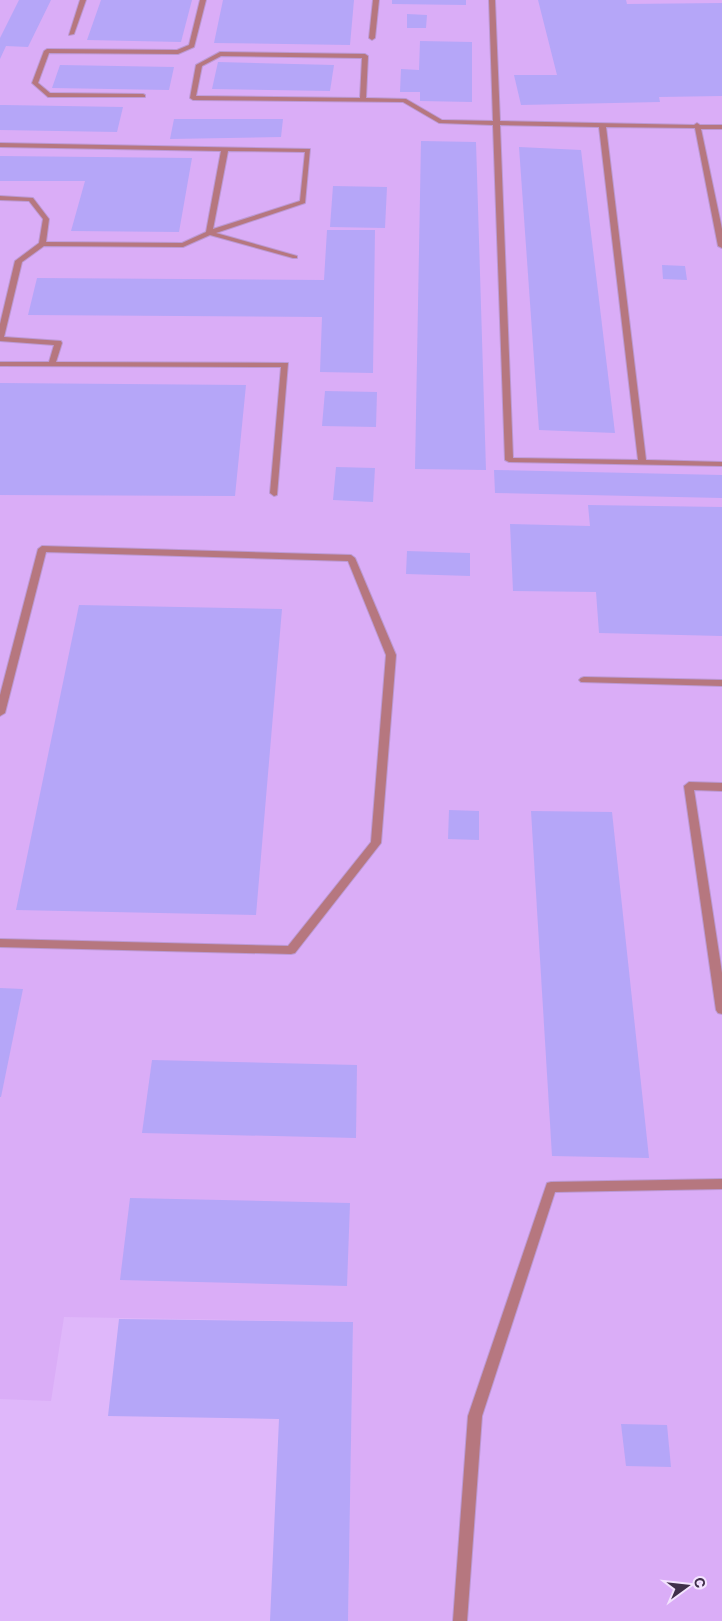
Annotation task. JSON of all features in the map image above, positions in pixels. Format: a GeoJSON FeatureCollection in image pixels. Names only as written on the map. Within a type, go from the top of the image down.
{"type":"FeatureCollection","features":[{"type":"Feature","properties":{"kind":"lane"},"geometry":{"type":"LineString","coordinates":[[71,34],[83,0]]}},
{"type":"Feature","properties":{"kind":"lane"},"geometry":{"type":"LineString","coordinates":[[143,96],[48,95],[35,83],[47,51],[178,52],[192,46],[203,0]]}},
{"type":"Feature","properties":{"kind":"lane"},"geometry":{"type":"LineString","coordinates":[[372,38],[376,0]]}},
{"type":"Feature","properties":{"kind":"lane"},"geometry":{"type":"LineString","coordinates":[[492,0],[508,460],[722,464]]}},
{"type":"Feature","properties":{"kind":"lane"},"geometry":{"type":"LineString","coordinates":[[363,100],[365,56],[220,54],[199,65],[193,98],[363,100],[404,100],[441,122],[697,125],[722,127]]}},
{"type":"Feature","properties":{"kind":"lane"},"geometry":{"type":"LineString","coordinates":[[602,124],[642,463]]}},
{"type":"Feature","properties":{"kind":"lane"},"geometry":{"type":"LineString","coordinates":[[697,125],[722,246]]}},
{"type":"Feature","properties":{"kind":"lane"},"geometry":{"type":"LineString","coordinates":[[0,145],[308,150],[303,202],[182,245],[42,244],[19,261],[0,339],[58,343],[52,364]]}},
{"type":"Feature","properties":{"kind":"lane"},"geometry":{"type":"LineString","coordinates":[[210,234],[225,149]]}},
{"type":"Feature","properties":{"kind":"lane"},"geometry":{"type":"LineString","coordinates":[[0,198],[31,199],[46,219],[42,244]]}},
{"type":"Feature","properties":{"kind":"lane"},"geometry":{"type":"LineString","coordinates":[[210,234],[295,258]]}},
{"type":"Feature","properties":{"kind":"lane"},"geometry":{"type":"LineString","coordinates":[[0,364],[285,365],[274,493]]}},
{"type":"Feature","properties":{"kind":"lane"},"geometry":{"type":"LineString","coordinates":[[0,713],[42,549],[351,558],[391,655],[376,843],[291,950],[0,943]]}},
{"type":"Feature","properties":{"kind":"lane"},"geometry":{"type":"LineString","coordinates":[[584,680],[722,683]]}},
{"type":"Feature","properties":{"kind":"lane"},"geometry":{"type":"LineString","coordinates":[[722,786],[689,786],[722,1010]]}},
{"type":"Feature","properties":{"kind":"lane"},"geometry":{"type":"LineString","coordinates":[[460,1621],[475,1416],[552,1187],[722,1184]]}},
{"type":"Feature","properties":{"kind":"shaded area"},"geometry":{"type":"Polygon","coordinates":[[[0,0],[722,0],[722,1621],[348,1621],[353,1322],[64,1317],[51,1401],[0,1399],[0,0]]]}},
{"type":"Feature","properties":{"kind":"building"},"geometry":{"type":"Polygon","coordinates":[[[19,0],[51,0],[28,47],[6,46],[0,59],[0,38],[19,0]]]}},
{"type":"Feature","properties":{"kind":"building"},"geometry":{"type":"Polygon","coordinates":[[[101,0],[192,0],[181,42],[87,40],[101,0]]]}},
{"type":"Feature","properties":{"kind":"building"},"geometry":{"type":"Polygon","coordinates":[[[223,0],[354,0],[350,45],[214,43],[223,0]]]}},
{"type":"Feature","properties":{"kind":"building"},"geometry":{"type":"Polygon","coordinates":[[[392,0],[466,0],[466,5],[392,4],[392,0]]]}},
{"type":"Feature","properties":{"kind":"building"},"geometry":{"type":"Polygon","coordinates":[[[538,0],[626,0],[627,4],[722,3],[722,96],[659,97],[660,102],[521,105],[514,75],[557,75],[538,0]]]}},
{"type":"Feature","properties":{"kind":"building"},"geometry":{"type":"Polygon","coordinates":[[[407,14],[427,15],[426,28],[407,28],[407,14]]]}},
{"type":"Feature","properties":{"kind":"building"},"geometry":{"type":"Polygon","coordinates":[[[420,41],[472,42],[472,102],[420,101],[420,92],[400,92],[401,69],[419,70],[420,41]]]}},
{"type":"Feature","properties":{"kind":"building"},"geometry":{"type":"Polygon","coordinates":[[[218,62],[334,65],[330,91],[212,89],[218,62]]]}},
{"type":"Feature","properties":{"kind":"building"},"geometry":{"type":"Polygon","coordinates":[[[60,65],[174,67],[169,90],[52,88],[60,65]]]}},
{"type":"Feature","properties":{"kind":"building"},"geometry":{"type":"Polygon","coordinates":[[[0,105],[123,107],[117,132],[0,130],[0,105]]]}},
{"type":"Feature","properties":{"kind":"building"},"geometry":{"type":"Polygon","coordinates":[[[174,119],[283,119],[281,137],[170,139],[174,119]]]}},
{"type":"Feature","properties":{"kind":"building"},"geometry":{"type":"Polygon","coordinates":[[[421,141],[476,142],[486,470],[415,469],[421,141]]]}},
{"type":"Feature","properties":{"kind":"building"},"geometry":{"type":"Polygon","coordinates":[[[519,147],[581,150],[615,433],[539,430],[519,147]]]}},
{"type":"Feature","properties":{"kind":"building"},"geometry":{"type":"Polygon","coordinates":[[[0,156],[192,158],[179,232],[71,231],[85,181],[0,181],[0,156]]]}},
{"type":"Feature","properties":{"kind":"building"},"geometry":{"type":"Polygon","coordinates":[[[333,186],[387,187],[385,228],[330,227],[333,186]]]}},
{"type":"Feature","properties":{"kind":"building"},"geometry":{"type":"Polygon","coordinates":[[[327,230],[375,230],[373,373],[320,372],[322,317],[28,315],[37,278],[324,280],[327,230]]]}},
{"type":"Feature","properties":{"kind":"building"},"geometry":{"type":"Polygon","coordinates":[[[662,265],[685,266],[687,280],[663,279],[662,265]]]}},
{"type":"Feature","properties":{"kind":"building"},"geometry":{"type":"Polygon","coordinates":[[[0,383],[246,385],[235,496],[0,495],[0,383]]]}},
{"type":"Feature","properties":{"kind":"building"},"geometry":{"type":"Polygon","coordinates":[[[325,391],[377,392],[376,427],[322,426],[325,391]]]}},
{"type":"Feature","properties":{"kind":"building"},"geometry":{"type":"Polygon","coordinates":[[[336,467],[375,468],[373,502],[333,500],[336,467]]]}},
{"type":"Feature","properties":{"kind":"building"},"geometry":{"type":"Polygon","coordinates":[[[494,470],[722,475],[722,498],[495,493],[494,470]]]}},
{"type":"Feature","properties":{"kind":"building"},"geometry":{"type":"Polygon","coordinates":[[[588,505],[722,507],[722,636],[599,633],[596,592],[513,591],[510,524],[590,526],[588,505]]]}},
{"type":"Feature","properties":{"kind":"building"},"geometry":{"type":"Polygon","coordinates":[[[407,551],[470,553],[470,576],[406,574],[407,551]]]}},
{"type":"Feature","properties":{"kind":"building"},"geometry":{"type":"Polygon","coordinates":[[[79,605],[282,609],[256,915],[16,910],[79,605]]]}},
{"type":"Feature","properties":{"kind":"building"},"geometry":{"type":"Polygon","coordinates":[[[449,810],[479,811],[479,840],[448,839],[449,810]]]}},
{"type":"Feature","properties":{"kind":"building"},"geometry":{"type":"Polygon","coordinates":[[[531,811],[612,812],[649,1158],[552,1156],[531,811]]]}},
{"type":"Feature","properties":{"kind":"building"},"geometry":{"type":"Polygon","coordinates":[[[0,988],[23,989],[1,1097],[0,1097],[0,988]]]}},
{"type":"Feature","properties":{"kind":"building"},"geometry":{"type":"Polygon","coordinates":[[[152,1060],[357,1065],[356,1138],[142,1133],[152,1060]]]}},
{"type":"Feature","properties":{"kind":"building"},"geometry":{"type":"Polygon","coordinates":[[[130,1198],[350,1203],[347,1286],[120,1280],[130,1198]]]}},
{"type":"Feature","properties":{"kind":"building"},"geometry":{"type":"Polygon","coordinates":[[[119,1319],[353,1322],[348,1621],[270,1621],[279,1419],[108,1416],[119,1319]]]}},
{"type":"Feature","properties":{"kind":"building"},"geometry":{"type":"Polygon","coordinates":[[[621,1424],[667,1425],[671,1467],[626,1466],[621,1424]]]}}]}
